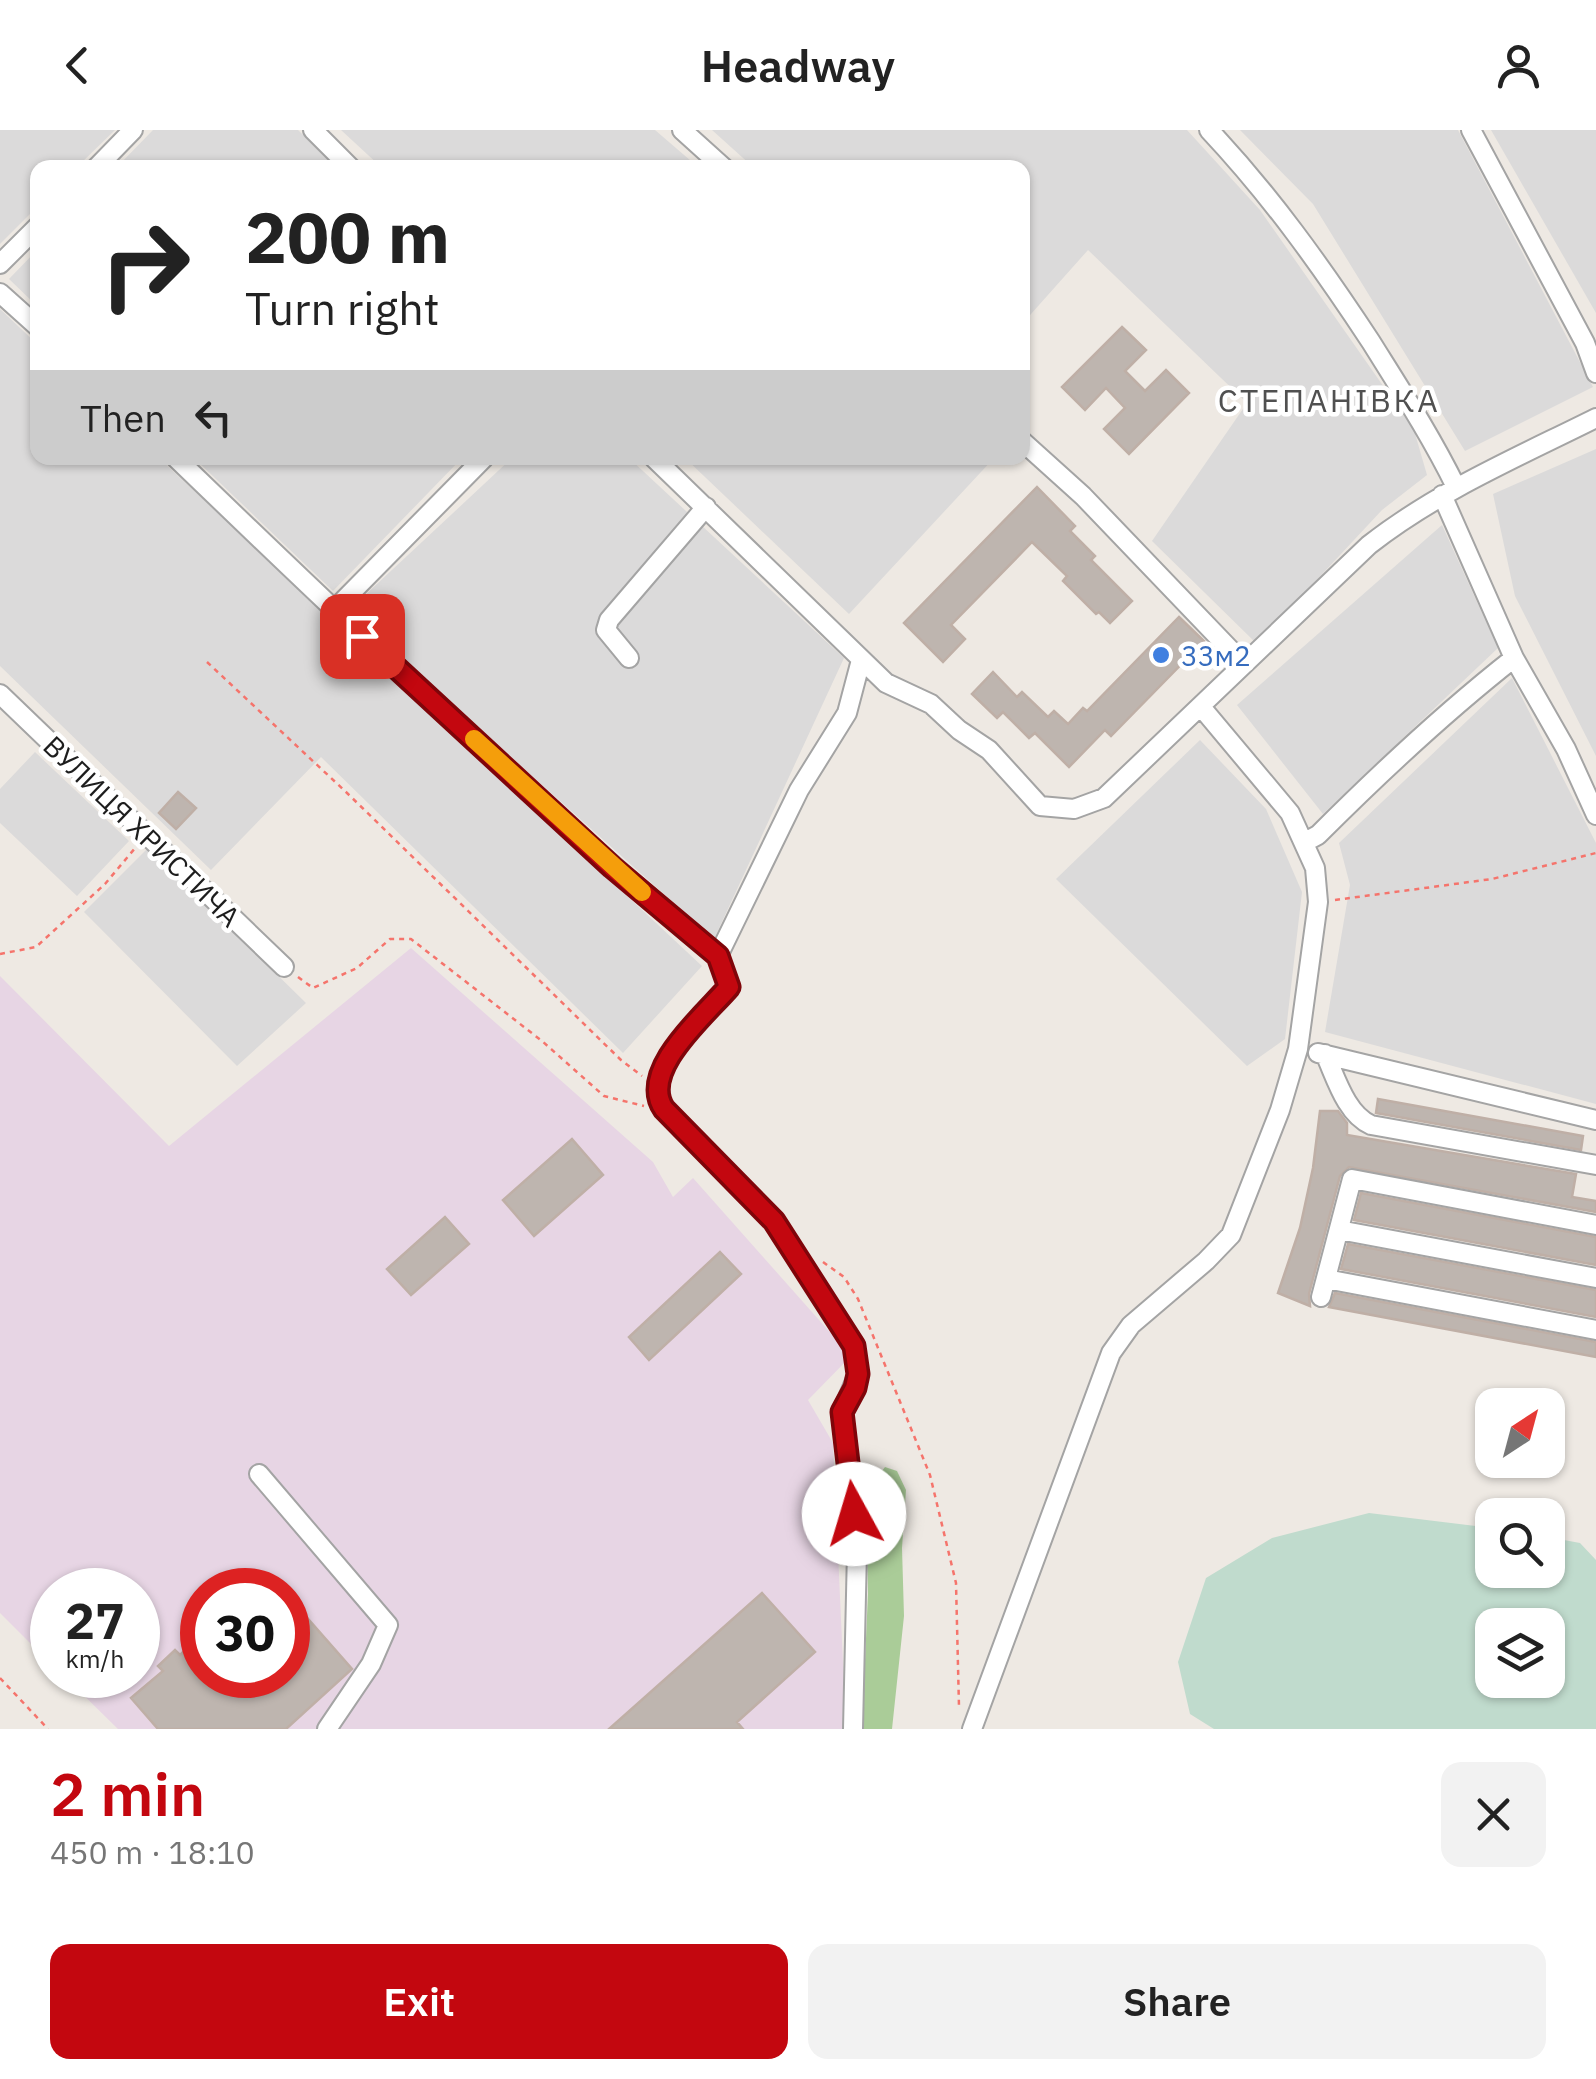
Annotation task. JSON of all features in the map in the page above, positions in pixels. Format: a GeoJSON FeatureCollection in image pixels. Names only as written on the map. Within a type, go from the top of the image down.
{"type":"FeatureCollection","features":[{"type":"Feature","properties":{"kind":"street"},"geometry":{"type":"LineString","coordinates":[[104,160],[133,130]]}},
{"type":"Feature","properties":{"kind":"street"},"geometry":{"type":"LineString","coordinates":[[312,130],[343,160]]}},
{"type":"Feature","properties":{"kind":"street"},"geometry":{"type":"LineString","coordinates":[[682,130],[715,160]]}},
{"type":"Feature","properties":{"kind":"street"},"geometry":{"type":"LineString","coordinates":[[1209,130],[1260,185],[1314,254],[1432,438],[1514,658],[1566,749],[1596,814]]}},
{"type":"Feature","properties":{"kind":"street"},"geometry":{"type":"LineString","coordinates":[[1471,130],[1585,343],[1596,373]]}},
{"type":"Feature","properties":{"kind":"street"},"geometry":{"type":"LineString","coordinates":[[0,264],[30,234]]}},
{"type":"Feature","properties":{"kind":"street"},"geometry":{"type":"LineString","coordinates":[[0,293],[30,320]]}},
{"type":"Feature","properties":{"kind":"street"},"geometry":{"type":"LineString","coordinates":[[661,465],[862,660],[899,691],[931,704],[989,750],[1040,806],[1058,810],[1074,809],[1104,798],[1369,545],[1405,517],[1596,418]]}},
{"type":"Feature","properties":{"kind":"street"},"geometry":{"type":"LineString","coordinates":[[1030,447],[1083,496],[1244,664]]}},
{"type":"Feature","properties":{"kind":"street"},"geometry":{"type":"LineString","coordinates":[[183,465],[612,867],[718,956],[729,987],[659,1071],[658,1102],[774,1221],[847,1334],[857,1361],[855,1388],[842,1412],[858,1550],[853,1729]]}},
{"type":"Feature","properties":{"kind":"street"},"geometry":{"type":"LineString","coordinates":[[334,610],[477,465]]}},
{"type":"Feature","properties":{"kind":"street"},"geometry":{"type":"LineString","coordinates":[[630,658],[606,630],[609,620],[706,507]]}},
{"type":"Feature","properties":{"kind":"street"},"geometry":{"type":"LineString","coordinates":[[1305,842],[1318,835],[1457,702],[1514,658]]}},
{"type":"Feature","properties":{"kind":"street"},"geometry":{"type":"LineString","coordinates":[[718,956],[798,790],[847,713],[862,660]]}},
{"type":"Feature","properties":{"kind":"street","name":"ВУЛИЦЯ ХРИСТИЧА"},"geometry":{"type":"LineString","coordinates":[[0,694],[284,967]]}},
{"type":"Feature","properties":{"kind":"street"},"geometry":{"type":"LineString","coordinates":[[967,1724],[1111,1352],[1131,1324],[1206,1261],[1231,1234],[1280,1110],[1298,1049],[1318,902],[1315,868],[1290,814],[1202,708]]}},
{"type":"Feature","properties":{"kind":"street"},"geometry":{"type":"LineString","coordinates":[[1298,1049],[1596,1120]]}},
{"type":"Feature","properties":{"kind":"street"},"geometry":{"type":"LineString","coordinates":[[1325,1054],[1359,1120],[1596,1164]]}},
{"type":"Feature","properties":{"kind":"street"},"geometry":{"type":"LineString","coordinates":[[1596,1225],[1352,1179],[1324,1288],[1596,1330]]}},
{"type":"Feature","properties":{"kind":"street"},"geometry":{"type":"LineString","coordinates":[[1339,1230],[1596,1278]]}},
{"type":"Feature","properties":{"kind":"street"},"geometry":{"type":"LineString","coordinates":[[259,1474],[388,1625],[372,1664],[327,1729]]}},
{"type":"Feature","properties":{"kind":"path"},"geometry":{"type":"LineString","coordinates":[[208,662],[621,1060],[656,1085]]}},
{"type":"Feature","properties":{"kind":"path"},"geometry":{"type":"LineString","coordinates":[[0,954],[36,947],[105,884],[146,835]]}},
{"type":"Feature","properties":{"kind":"path"},"geometry":{"type":"LineString","coordinates":[[1318,902],[1492,879],[1596,853]]}},
{"type":"Feature","properties":{"kind":"path"},"geometry":{"type":"LineString","coordinates":[[284,967],[313,988],[357,968],[390,939],[411,939],[527,1029],[604,1096],[664,1109]]}},
{"type":"Feature","properties":{"kind":"path"},"geometry":{"type":"LineString","coordinates":[[794,1251],[825,1263],[844,1278],[858,1299],[930,1475],[956,1582],[967,1724]]}},
{"type":"Feature","properties":{"kind":"path"},"geometry":{"type":"LineString","coordinates":[[0,1678],[48,1729]]}},
{"type":"Feature","properties":{"kind":"shaded area"},"geometry":{"type":"Polygon","coordinates":[[[0,130],[115,130],[84,160],[30,160],[30,214],[0,244],[0,130]]]}},
{"type":"Feature","properties":{"kind":"shaded area"},"geometry":{"type":"Polygon","coordinates":[[[153,130],[298,130],[329,160],[124,160],[153,130]]]}},
{"type":"Feature","properties":{"kind":"shaded area"},"geometry":{"type":"Polygon","coordinates":[[[341,130],[655,130],[690,160],[373,160],[341,130]]]}},
{"type":"Feature","properties":{"kind":"shaded area"},"geometry":{"type":"Polygon","coordinates":[[[712,130],[1187,130],[1260,210],[1414,430],[1427,475],[1382,510],[1257,644],[1152,541],[1247,403],[1088,250],[1030,315],[1030,160],[745,160],[712,130]]]}},
{"type":"Feature","properties":{"kind":"shaded area"},"geometry":{"type":"Polygon","coordinates":[[[1240,130],[1458,130],[1593,387],[1465,451],[1313,204],[1240,130]]]}},
{"type":"Feature","properties":{"kind":"shaded area"},"geometry":{"type":"Polygon","coordinates":[[[1491,130],[1596,130],[1596,313],[1491,130]]]}},
{"type":"Feature","properties":{"kind":"shaded area"},"geometry":{"type":"Polygon","coordinates":[[[30,257],[30,299],[9,279],[30,257]]]}},
{"type":"Feature","properties":{"kind":"shaded area"},"geometry":{"type":"Polygon","coordinates":[[[0,309],[30,337],[30,465],[166,465],[702,966],[623,1053],[321,757],[211,870],[0,666],[0,309]]]}},
{"type":"Feature","properties":{"kind":"shaded area"},"geometry":{"type":"Polygon","coordinates":[[[1596,449],[1596,756],[1515,596],[1493,494],[1596,449]]]}},
{"type":"Feature","properties":{"kind":"shaded area"},"geometry":{"type":"Polygon","coordinates":[[[201,465],[455,465],[333,591],[201,465]]]}},
{"type":"Feature","properties":{"kind":"shaded area"},"geometry":{"type":"Polygon","coordinates":[[[504,465],[637,465],[844,658],[714,939],[348,611],[504,465]]]}},
{"type":"Feature","properties":{"kind":"shaded area"},"geometry":{"type":"Polygon","coordinates":[[[692,465],[987,465],[849,614],[692,465]]]}},
{"type":"Feature","properties":{"kind":"shaded area"},"geometry":{"type":"Polygon","coordinates":[[[1442,525],[1498,648],[1323,814],[1237,705],[1442,525]]]}},
{"type":"Feature","properties":{"kind":"shaded area"},"geometry":{"type":"Polygon","coordinates":[[[1512,678],[1596,843],[1596,1104],[1325,1032],[1350,885],[1339,843],[1512,678]]]}},
{"type":"Feature","properties":{"kind":"shaded area"},"geometry":{"type":"Polygon","coordinates":[[[1200,740],[1266,809],[1302,892],[1285,1039],[1247,1066],[1056,879],[1200,740]]]}},
{"type":"Feature","properties":{"kind":"shaded area"},"geometry":{"type":"Polygon","coordinates":[[[35,752],[129,841],[77,896],[0,823],[0,789],[35,752]]]}},
{"type":"Feature","properties":{"kind":"shaded area"},"geometry":{"type":"Polygon","coordinates":[[[148,848],[306,1003],[237,1066],[84,912],[148,848]]]}},
{"type":"Feature","properties":{"kind":"shaded area"},"geometry":{"type":"Polygon","coordinates":[[[411,948],[653,1162],[673,1197],[693,1178],[851,1356],[808,1400],[833,1443],[846,1729],[118,1729],[86,1698],[160,1698],[160,1568],[30,1568],[30,1643],[0,1613],[0,976],[169,1146],[411,948]]]}},
{"type":"Feature","properties":{"kind":"green space"},"geometry":{"type":"Polygon","coordinates":[[[885,1467],[897,1471],[906,1490],[902,1548],[904,1616],[892,1729],[862,1729],[868,1593],[866,1492],[885,1467]]]}},
{"type":"Feature","properties":{"kind":"green space"},"geometry":{"type":"Polygon","coordinates":[[[1369,1513],[1475,1526],[1475,1588],[1565,1588],[1565,1540],[1580,1543],[1596,1560],[1596,1729],[1214,1729],[1190,1714],[1178,1662],[1206,1578],[1272,1538],[1369,1513]]]}},
{"type":"Feature","properties":{"kind":"building"},"geometry":{"type":"Polygon","coordinates":[[[1122,327],[1146,350],[1125,371],[1145,391],[1166,370],[1189,393],[1129,454],[1104,429],[1125,408],[1106,388],[1085,410],[1062,387],[1122,327]]]}},
{"type":"Feature","properties":{"kind":"building"},"geometry":{"type":"Polygon","coordinates":[[[1037,487],[1075,526],[1070,531],[1095,556],[1091,560],[1132,601],[1110,623],[1063,581],[1067,576],[1032,542],[951,625],[965,639],[943,662],[904,623],[1037,487]]]}},
{"type":"Feature","properties":{"kind":"building"},"geometry":{"type":"Polygon","coordinates":[[[1179,617],[1204,641],[1111,736],[1105,730],[1069,767],[1035,733],[1029,738],[1003,712],[997,718],[972,694],[993,672],[1017,697],[1022,692],[1048,717],[1054,711],[1068,724],[1083,708],[1087,711],[1179,617]]]}},
{"type":"Feature","properties":{"kind":"building"},"geometry":{"type":"Polygon","coordinates":[[[178,792],[196,808],[176,829],[159,813],[178,792]]]}},
{"type":"Feature","properties":{"kind":"building"},"geometry":{"type":"Polygon","coordinates":[[[1378,1099],[1583,1136],[1581,1150],[1376,1113],[1378,1099]]]}},
{"type":"Feature","properties":{"kind":"building"},"geometry":{"type":"Polygon","coordinates":[[[1320,1111],[1338,1111],[1347,1123],[1347,1135],[1576,1174],[1572,1197],[1596,1201],[1596,1212],[1349,1167],[1340,1176],[1309,1294],[1310,1306],[1278,1293],[1300,1228],[1320,1111]]]}},
{"type":"Feature","properties":{"kind":"building"},"geometry":{"type":"Polygon","coordinates":[[[572,1139],[603,1175],[534,1236],[503,1200],[572,1139]]]}},
{"type":"Feature","properties":{"kind":"building"},"geometry":{"type":"Polygon","coordinates":[[[1361,1193],[1596,1237],[1596,1265],[1354,1220],[1361,1193]]]}},
{"type":"Feature","properties":{"kind":"building"},"geometry":{"type":"Polygon","coordinates":[[[445,1217],[469,1244],[411,1295],[387,1269],[445,1217]]]}},
{"type":"Feature","properties":{"kind":"building"},"geometry":{"type":"Polygon","coordinates":[[[1348,1244],[1596,1290],[1596,1317],[1341,1269],[1348,1244]]]}},
{"type":"Feature","properties":{"kind":"building"},"geometry":{"type":"Polygon","coordinates":[[[720,1252],[741,1274],[649,1360],[629,1337],[720,1252]]]}},
{"type":"Feature","properties":{"kind":"building"},"geometry":{"type":"Polygon","coordinates":[[[1335,1293],[1596,1342],[1596,1357],[1329,1307],[1335,1293]]]}},
{"type":"Feature","properties":{"kind":"building"},"geometry":{"type":"Polygon","coordinates":[[[762,1593],[815,1652],[737,1722],[743,1729],[609,1729],[762,1593]]]}},
{"type":"Feature","properties":{"kind":"building"},"geometry":{"type":"Polygon","coordinates":[[[310,1621],[352,1669],[286,1729],[158,1729],[131,1698],[160,1698],[160,1664],[175,1650],[180,1655],[180,1698],[310,1698],[310,1621]]]}},
{"type":"Feature","properties":{"kind":"slow traffic"},"geometry":{"type":"LineString","coordinates":[[474,739],[642,892]]}},
{"type":"Feature","properties":{"kind":"place","name":"33м2"},"geometry":{"type":"Point","coordinates":[1161,655]}},
{"type":"Feature","properties":{"kind":"district","name":"СТЕПАНІВКА"},"geometry":{"type":"Point","coordinates":[1329,400]}},
{"type":"Feature","properties":{"kind":"route"},"geometry":{"type":"LineString","coordinates":[[362,636],[612,867],[718,956],[729,987],[659,1071],[658,1102],[774,1221],[854,1346],[858,1374],[842,1412],[854,1514]]}}]}
